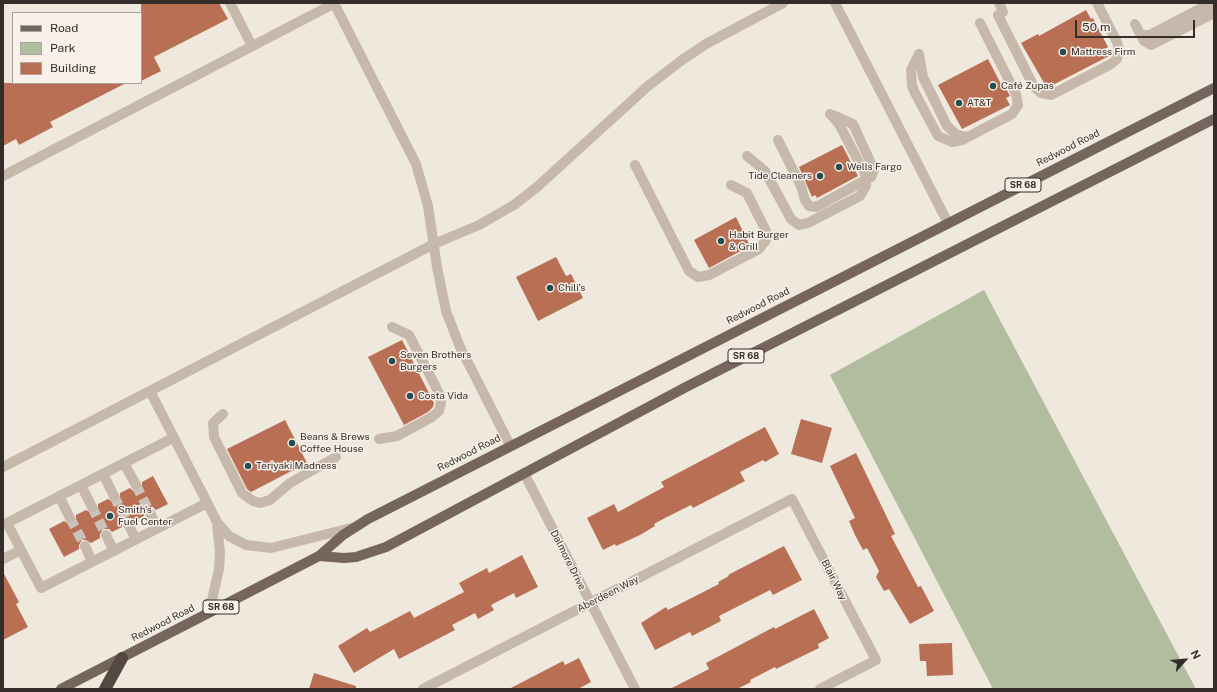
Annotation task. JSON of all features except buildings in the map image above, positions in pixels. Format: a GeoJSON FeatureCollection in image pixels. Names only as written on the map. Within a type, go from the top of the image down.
{"type":"FeatureCollection","features":[{"type":"Feature","properties":{"kind":"highway"},"geometry":{"type":"LineString","coordinates":[[105,689],[122,658]]}},
{"type":"Feature","properties":{"kind":"main road","name":"Redwood Road"},"geometry":{"type":"LineString","coordinates":[[61,689],[319,556],[355,526],[510,445],[1214,88]]}},
{"type":"Feature","properties":{"kind":"main road","name":"SR 68"},"geometry":{"type":"LineString","coordinates":[[319,556],[344,558],[372,553],[706,377],[1214,119]]}},
{"type":"Feature","properties":{"kind":"street"},"geometry":{"type":"LineString","coordinates":[[230,3],[252,46]]}},
{"type":"Feature","properties":{"kind":"street"},"geometry":{"type":"LineString","coordinates":[[3,176],[334,3],[416,164],[428,206],[440,289],[453,329],[510,445]]}},
{"type":"Feature","properties":{"kind":"street"},"geometry":{"type":"LineString","coordinates":[[3,467],[434,244],[479,225],[514,205],[537,188],[648,86],[676,64],[706,44],[783,3]]}},
{"type":"Feature","properties":{"kind":"street"},"geometry":{"type":"LineString","coordinates":[[835,3],[948,223]]}},
{"type":"Feature","properties":{"kind":"street"},"geometry":{"type":"LineString","coordinates":[[1000,10],[1034,87],[1041,93],[1052,94],[1111,64],[1117,59],[1119,50],[1118,42],[1097,3]]}},
{"type":"Feature","properties":{"kind":"street"},"geometry":{"type":"LineString","coordinates":[[1141,35],[1150,35],[1212,3]]}},
{"type":"Feature","properties":{"kind":"street"},"geometry":{"type":"LineString","coordinates":[[1135,24],[1146,43],[1151,45],[1214,13]]}},
{"type":"Feature","properties":{"kind":"street"},"geometry":{"type":"LineString","coordinates":[[967,137],[957,135],[947,126],[923,77],[919,54],[911,70],[912,86],[935,132],[942,139],[952,142],[967,137],[1012,114],[1018,105],[1016,94],[980,24]]}},
{"type":"Feature","properties":{"kind":"street"},"geometry":{"type":"LineString","coordinates":[[778,140],[801,186],[805,200],[810,206],[816,207],[866,180],[873,174],[874,166],[853,124],[830,114]]}},
{"type":"Feature","properties":{"kind":"street"},"geometry":{"type":"LineString","coordinates":[[747,156],[765,171],[791,219],[799,225],[808,223],[860,196],[866,186],[866,180]]}},
{"type":"Feature","properties":{"kind":"street"},"geometry":{"type":"LineString","coordinates":[[634,165],[689,271],[698,277],[709,275],[759,249],[766,240],[766,232],[747,193],[731,185]]}},
{"type":"Feature","properties":{"kind":"street"},"geometry":{"type":"LineString","coordinates":[[378,439],[396,436],[432,417],[439,411],[441,403],[440,395],[409,334],[392,327]]}},
{"type":"Feature","properties":{"kind":"street"},"geometry":{"type":"LineString","coordinates":[[150,391],[217,522],[226,533],[238,541],[262,548],[271,548],[355,526]]}},
{"type":"Feature","properties":{"kind":"street"},"geometry":{"type":"LineString","coordinates":[[223,414],[214,423],[214,437],[242,493],[253,501],[265,502],[270,500],[290,483],[336,457]]}},
{"type":"Feature","properties":{"kind":"street"},"geometry":{"type":"LineString","coordinates":[[173,438],[59,496],[5,519],[21,550],[41,588],[207,503]]}},
{"type":"Feature","properties":{"kind":"street"},"geometry":{"type":"LineString","coordinates":[[124,463],[136,485]]}},
{"type":"Feature","properties":{"kind":"street","name":"Dalmore Drive"},"geometry":{"type":"LineString","coordinates":[[524,473],[635,689]]}},
{"type":"Feature","properties":{"kind":"street"},"geometry":{"type":"LineString","coordinates":[[103,474],[114,496]]}},
{"type":"Feature","properties":{"kind":"street"},"geometry":{"type":"LineString","coordinates":[[81,485],[92,507]]}},
{"type":"Feature","properties":{"kind":"street"},"geometry":{"type":"LineString","coordinates":[[59,496],[70,518]]}},
{"type":"Feature","properties":{"kind":"street","name":"Aberdeen Way"},"geometry":{"type":"LineString","coordinates":[[423,689],[792,499]]}},
{"type":"Feature","properties":{"kind":"street","name":"Blair Way"},"geometry":{"type":"LineString","coordinates":[[792,499],[876,660],[820,689]]}},
{"type":"Feature","properties":{"kind":"street"},"geometry":{"type":"LineString","coordinates":[[150,513],[158,528]]}},
{"type":"Feature","properties":{"kind":"street"},"geometry":{"type":"LineString","coordinates":[[206,614],[212,600],[220,569],[217,522]]}},
{"type":"Feature","properties":{"kind":"street"},"geometry":{"type":"LineString","coordinates":[[128,524],[136,540]]}},
{"type":"Feature","properties":{"kind":"street"},"geometry":{"type":"LineString","coordinates":[[106,535],[114,551]]}},
{"type":"Feature","properties":{"kind":"street"},"geometry":{"type":"LineString","coordinates":[[85,546],[92,562]]}},
{"type":"Feature","properties":{"kind":"street"},"geometry":{"type":"LineString","coordinates":[[3,559],[21,550]]}},
{"type":"Feature","properties":{"kind":"green space"},"geometry":{"type":"Polygon","coordinates":[[[984,290],[1196,689],[993,689],[830,375],[984,290]]]}},
{"type":"Feature","properties":{"kind":"tunnel"},"geometry":{"type":"LineString","coordinates":[[136,485],[150,513]]}},
{"type":"Feature","properties":{"kind":"tunnel"},"geometry":{"type":"LineString","coordinates":[[114,496],[128,524]]}},
{"type":"Feature","properties":{"kind":"tunnel"},"geometry":{"type":"LineString","coordinates":[[92,507],[106,535]]}},
{"type":"Feature","properties":{"kind":"tunnel"},"geometry":{"type":"LineString","coordinates":[[70,518],[85,546]]}},
{"type":"Feature","properties":{"kind":"place","name":"Mattress Firm"},"geometry":{"type":"Point","coordinates":[1063,52]}},
{"type":"Feature","properties":{"kind":"place","name":"Café Zupas"},"geometry":{"type":"Point","coordinates":[993,86]}},
{"type":"Feature","properties":{"kind":"place","name":"AT&T"},"geometry":{"type":"Point","coordinates":[959,103]}},
{"type":"Feature","properties":{"kind":"place","name":"Wells Fargo"},"geometry":{"type":"Point","coordinates":[839,167]}},
{"type":"Feature","properties":{"kind":"place","name":"Tide Cleaners"},"geometry":{"type":"Point","coordinates":[820,176]}},
{"type":"Feature","properties":{"kind":"place","name":"Habit Burger & Grill"},"geometry":{"type":"Point","coordinates":[721,241]}},
{"type":"Feature","properties":{"kind":"place","name":"Chili's"},"geometry":{"type":"Point","coordinates":[550,288]}},
{"type":"Feature","properties":{"kind":"place","name":"Seven Brothers Burgers"},"geometry":{"type":"Point","coordinates":[392,361]}},
{"type":"Feature","properties":{"kind":"place","name":"Costa Vida"},"geometry":{"type":"Point","coordinates":[410,396]}},
{"type":"Feature","properties":{"kind":"place","name":"Beans & Brews Coffee House"},"geometry":{"type":"Point","coordinates":[292,443]}},
{"type":"Feature","properties":{"kind":"place","name":"Teriyaki Madness"},"geometry":{"type":"Point","coordinates":[248,466]}},
{"type":"Feature","properties":{"kind":"place","name":"Smith's Fuel Center"},"geometry":{"type":"Point","coordinates":[110,516]}}]}
